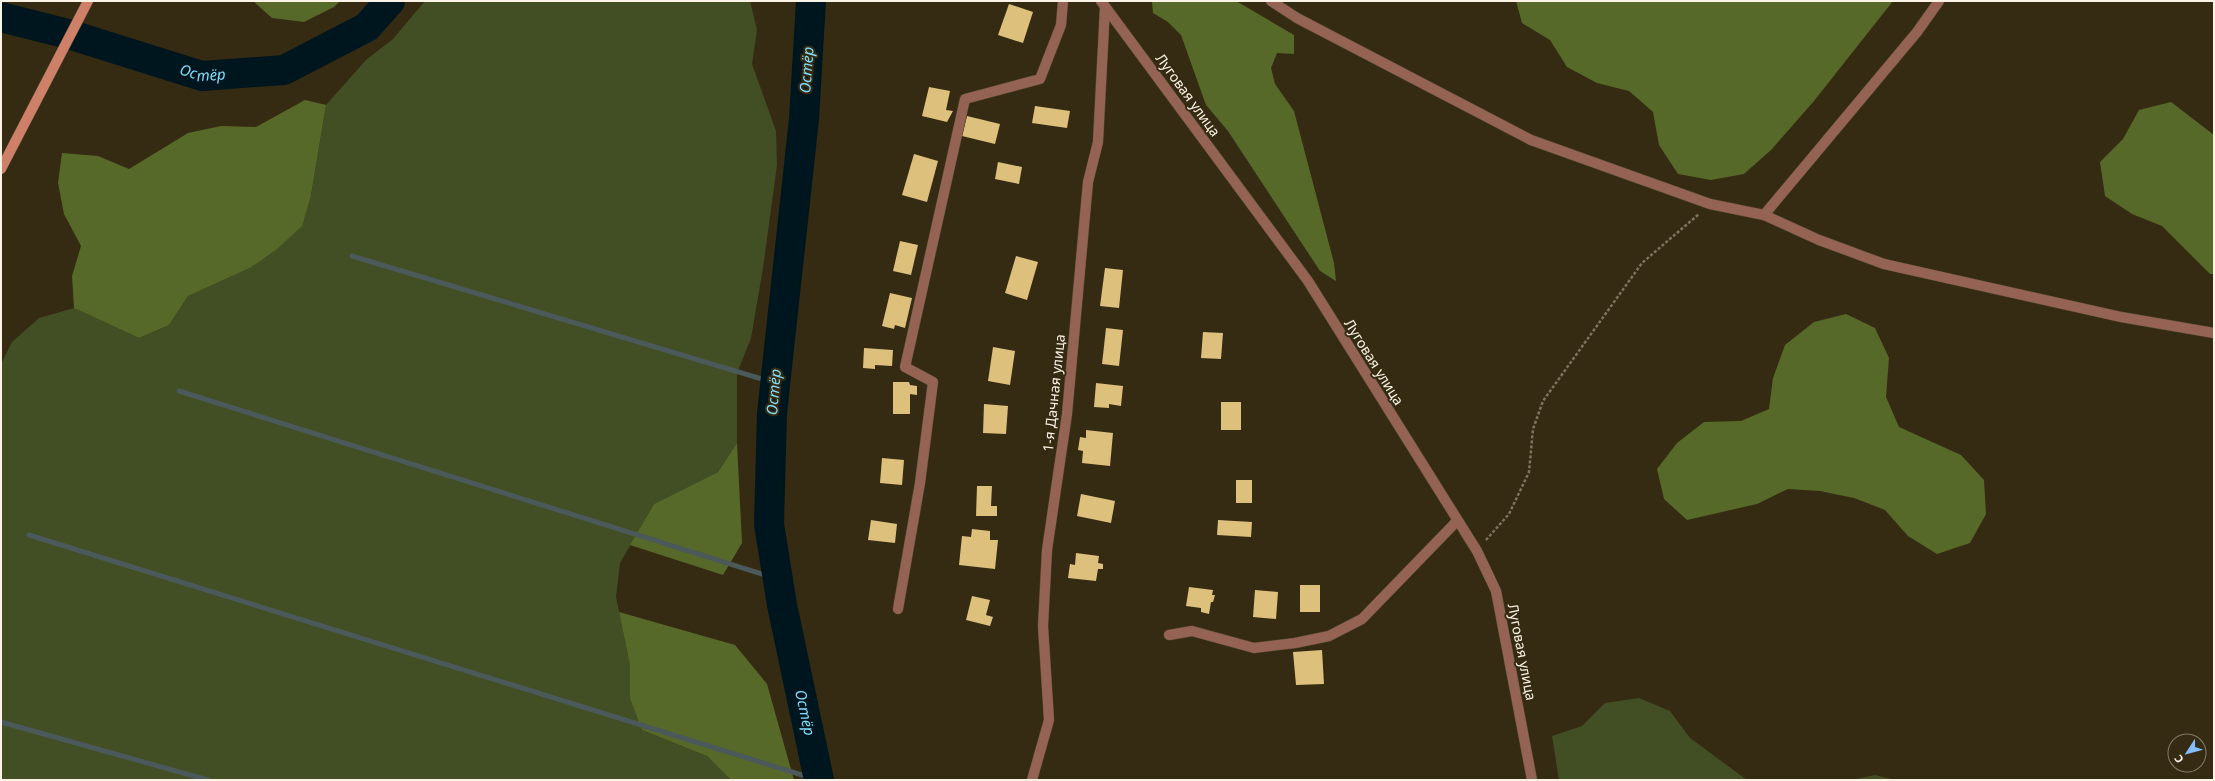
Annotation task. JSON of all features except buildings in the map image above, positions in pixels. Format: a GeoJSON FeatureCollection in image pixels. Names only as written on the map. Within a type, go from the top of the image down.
{"type":"FeatureCollection","features":[{"type":"Feature","properties":{"kind":"main road"},"geometry":{"type":"LineString","coordinates":[[1,169],[88,1]]}},
{"type":"Feature","properties":{"kind":"street"},"geometry":{"type":"LineString","coordinates":[[898,609],[920,483],[933,382],[905,367],[964,99],[1040,78],[1061,25],[1063,1]]}},
{"type":"Feature","properties":{"kind":"street"},"geometry":{"type":"LineString","coordinates":[[1272,1],[1297,18],[1531,140],[1710,204],[1764,215],[1819,240],[1884,264],[2120,317],[2214,334]]}},
{"type":"Feature","properties":{"kind":"street"},"geometry":{"type":"LineString","coordinates":[[1764,215],[1917,32],[1939,1]]}},
{"type":"Feature","properties":{"kind":"street","name":"Луговая улица"},"geometry":{"type":"LineString","coordinates":[[1103,4],[1308,281],[1477,552],[1496,591],[1532,780]]}},
{"type":"Feature","properties":{"kind":"street","name":"1-я Дачная улица"},"geometry":{"type":"LineString","coordinates":[[1032,780],[1049,720],[1043,626],[1047,550],[1066,414],[1088,182],[1098,142],[1103,4]]}},
{"type":"Feature","properties":{"kind":"street"},"geometry":{"type":"LineString","coordinates":[[1169,636],[1192,631],[1254,648],[1295,643],[1329,636],[1362,619],[1457,521]]}},
{"type":"Feature","properties":{"kind":"path"},"geometry":{"type":"LineString","coordinates":[[1477,552],[1509,514],[1529,472],[1534,429],[1543,401],[1642,263],[1710,204]]}},
{"type":"Feature","properties":{"kind":"green space"},"geometry":{"type":"Polygon","coordinates":[[[253,1],[340,1],[334,7],[304,22],[272,18],[253,1]]]}},
{"type":"Feature","properties":{"kind":"green space"},"geometry":{"type":"Polygon","coordinates":[[[425,1],[750,1],[757,30],[752,64],[776,131],[777,165],[763,268],[751,338],[737,373],[737,443],[718,472],[654,504],[620,563],[616,597],[630,665],[630,699],[642,730],[707,756],[731,780],[1,780],[1,364],[12,342],[39,318],[74,308],[139,338],[169,325],[188,296],[250,268],[311,195],[326,105],[366,60],[393,39],[425,1]]]}},
{"type":"Feature","properties":{"kind":"green space"},"geometry":{"type":"Polygon","coordinates":[[[1152,1],[1236,1],[1294,35],[1294,54],[1277,53],[1271,68],[1275,84],[1294,111],[1334,263],[1336,281],[1320,271],[1228,131],[1206,105],[1181,35],[1168,22],[1153,13],[1152,1]]]}},
{"type":"Feature","properties":{"kind":"green space"},"geometry":{"type":"Polygon","coordinates":[[[1516,1],[1893,1],[1814,101],[1771,150],[1744,174],[1711,180],[1678,174],[1659,145],[1653,112],[1629,91],[1597,83],[1567,67],[1550,40],[1522,23],[1516,1]]]}},
{"type":"Feature","properties":{"kind":"green space"},"geometry":{"type":"Polygon","coordinates":[[[305,100],[326,105],[311,195],[302,226],[277,249],[250,268],[188,296],[169,325],[139,338],[74,308],[72,276],[81,246],[64,214],[58,183],[62,153],[98,156],[129,169],[188,133],[221,126],[256,127],[305,100]]]}},
{"type":"Feature","properties":{"kind":"green space"},"geometry":{"type":"Polygon","coordinates":[[[2171,102],[2214,135],[2214,274],[2210,274],[2162,226],[2132,214],[2105,196],[2100,162],[2123,139],[2139,110],[2171,102]]]}},
{"type":"Feature","properties":{"kind":"green space"},"geometry":{"type":"Polygon","coordinates":[[[1846,314],[1875,328],[1889,358],[1886,397],[1899,427],[1961,455],[1984,480],[1986,514],[1970,543],[1937,554],[1908,536],[1885,510],[1854,498],[1820,491],[1788,489],[1757,504],[1687,520],[1664,499],[1657,469],[1677,443],[1704,422],[1741,421],[1769,409],[1773,378],[1785,345],[1814,322],[1846,314]]]}},
{"type":"Feature","properties":{"kind":"green space"},"geometry":{"type":"Polygon","coordinates":[[[737,443],[742,543],[723,575],[630,545],[654,504],[718,472],[737,443]]]}},
{"type":"Feature","properties":{"kind":"green space"},"geometry":{"type":"Polygon","coordinates":[[[619,612],[735,645],[767,684],[794,780],[731,780],[707,756],[642,730],[630,699],[630,665],[619,612]]]}},
{"type":"Feature","properties":{"kind":"green space"},"geometry":{"type":"Polygon","coordinates":[[[1639,698],[1670,711],[1690,738],[1747,780],[1559,780],[1552,736],[1582,726],[1605,703],[1639,698]]]}},
{"type":"Feature","properties":{"kind":"green space"},"geometry":{"type":"Polygon","coordinates":[[[1875,775],[1895,780],[1851,780],[1875,775]]]}},
{"type":"Feature","properties":{"kind":"waterway","name":"Остёр"},"geometry":{"type":"LineString","coordinates":[[1,17],[68,34],[202,76],[284,70],[367,27],[390,1]]}},
{"type":"Feature","properties":{"kind":"waterway","name":"Остёр"},"geometry":{"type":"LineString","coordinates":[[811,1],[804,119],[772,413],[769,524],[782,605],[819,780]]}},
{"type":"Feature","properties":{"kind":"waterway"},"geometry":{"type":"LineString","coordinates":[[352,256],[775,383]]}},
{"type":"Feature","properties":{"kind":"waterway"},"geometry":{"type":"LineString","coordinates":[[179,391],[778,579]]}},
{"type":"Feature","properties":{"kind":"waterway"},"geometry":{"type":"LineString","coordinates":[[29,535],[818,780]]}},
{"type":"Feature","properties":{"kind":"waterway"},"geometry":{"type":"LineString","coordinates":[[1,722],[208,780]]}}]}
